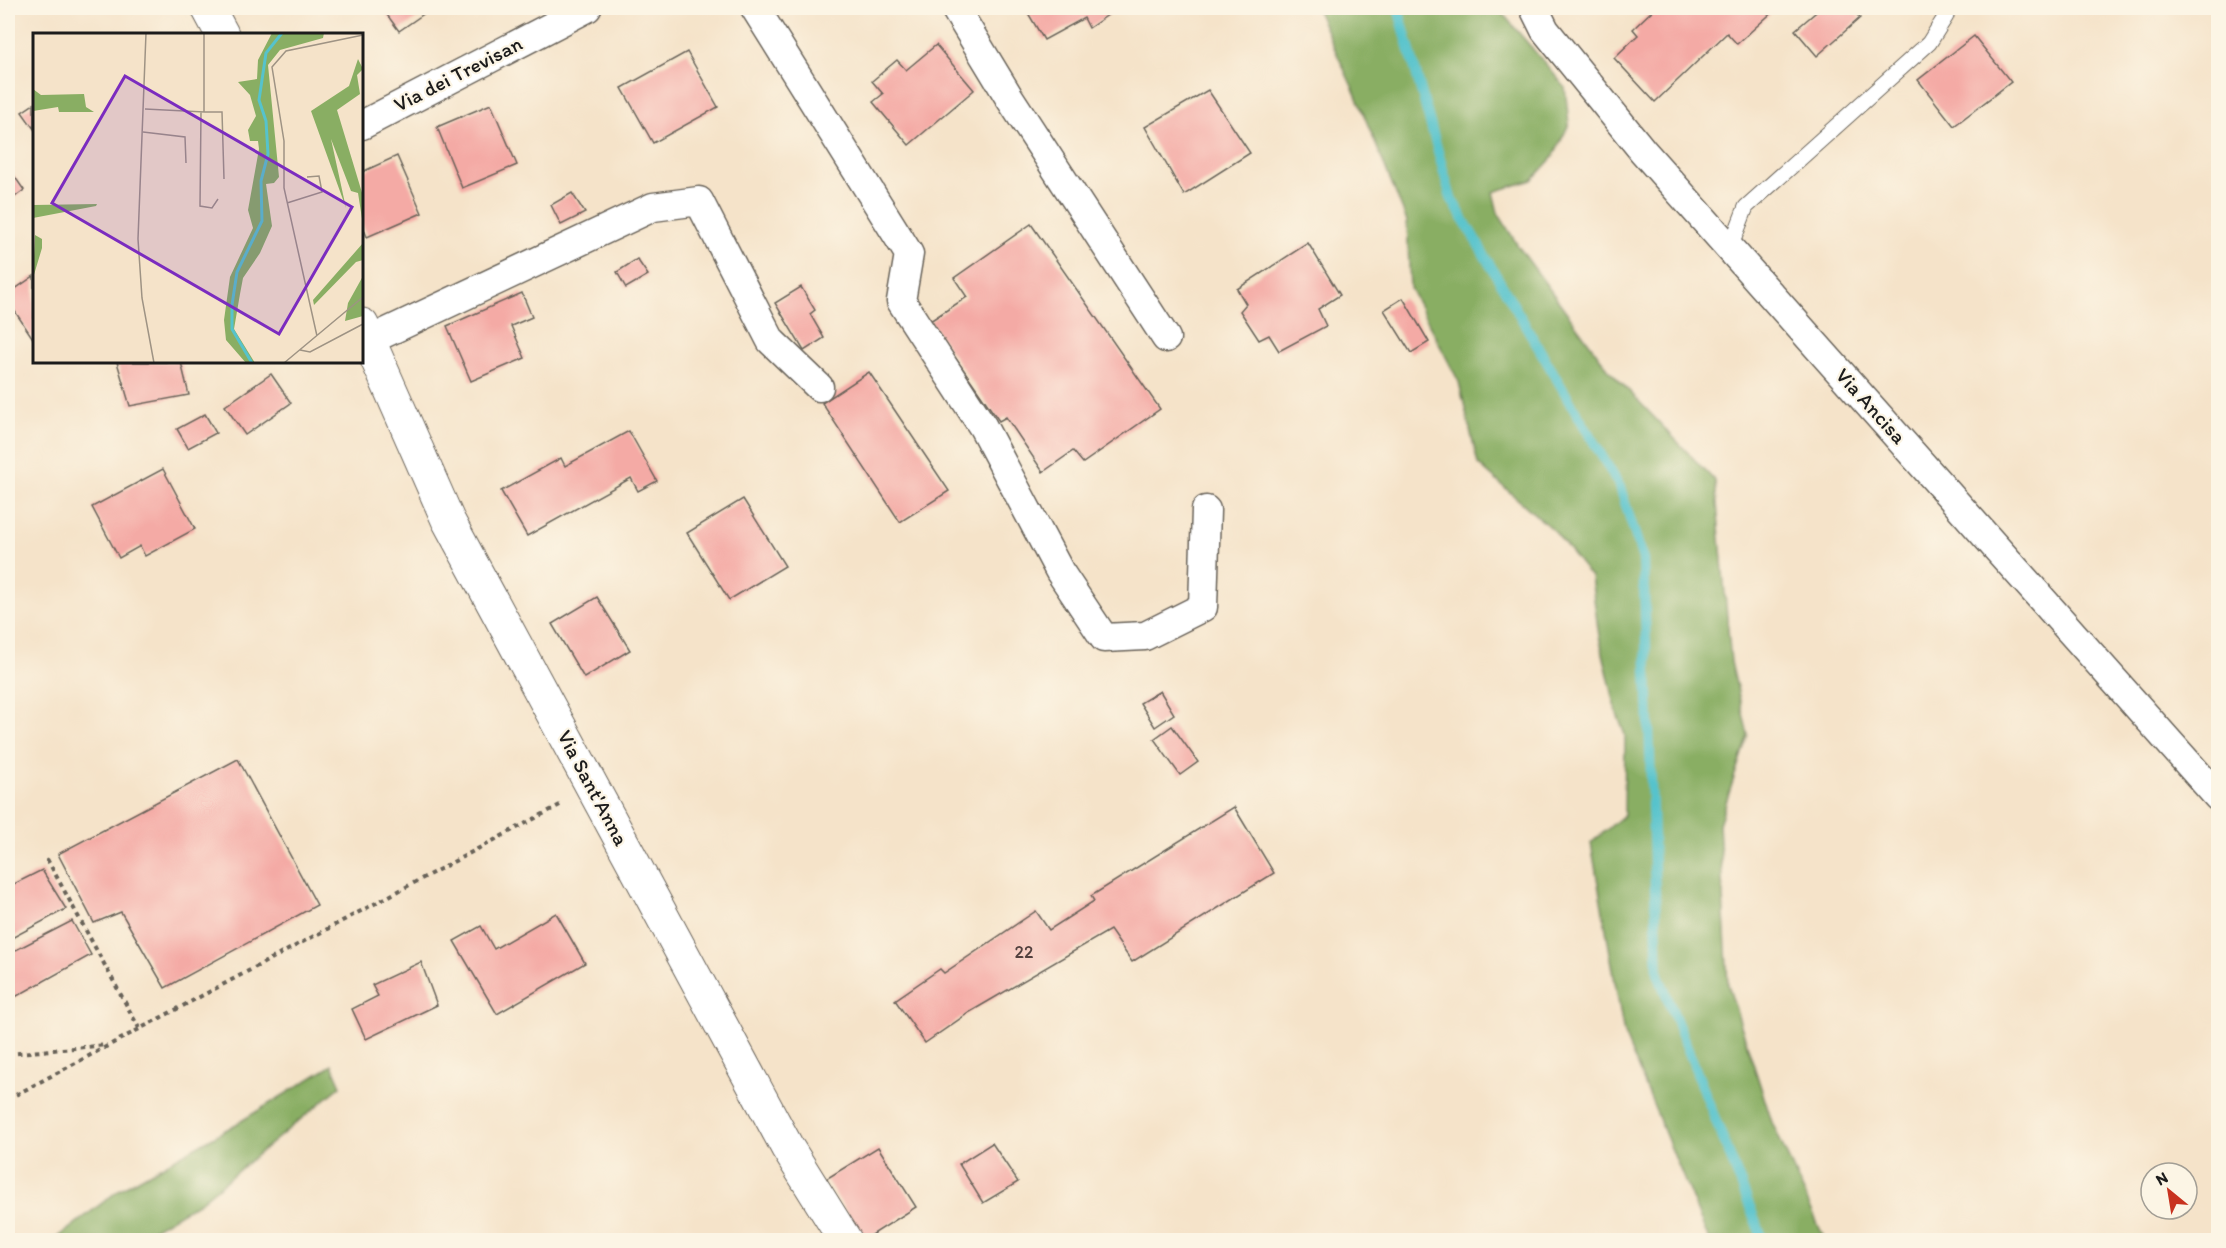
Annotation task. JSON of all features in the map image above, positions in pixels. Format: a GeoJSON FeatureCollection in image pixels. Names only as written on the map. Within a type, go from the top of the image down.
{"type":"FeatureCollection","features":[{"type":"Feature","properties":{"kind":"main road"},"geometry":{"type":"LineString","coordinates":[[208,8],[221,33]]}},
{"type":"Feature","properties":{"kind":"main road","name":"Via Sant'Anna"},"geometry":{"type":"LineString","coordinates":[[365,333],[448,520],[787,1147],[845,1240]]}},
{"type":"Feature","properties":{"kind":"street","name":"Via dei Trevisan"},"geometry":{"type":"LineString","coordinates":[[363,124],[587,8]]}},
{"type":"Feature","properties":{"kind":"street"},"geometry":{"type":"LineString","coordinates":[[755,8],[909,254],[901,301],[982,428],[1060,572],[1104,638],[1145,636],[1203,607],[1206,510]]}},
{"type":"Feature","properties":{"kind":"street"},"geometry":{"type":"LineString","coordinates":[[955,8],[1009,97],[1166,338]]}},
{"type":"Feature","properties":{"kind":"street","name":"Via Ancisa"},"geometry":{"type":"LineString","coordinates":[[1534,8],[1545,30],[1643,151],[2218,797]]}},
{"type":"Feature","properties":{"kind":"street"},"geometry":{"type":"LineString","coordinates":[[365,333],[653,207],[699,201],[771,341],[819,387]]}},
{"type":"Feature","properties":{"kind":"lane"},"geometry":{"type":"LineString","coordinates":[[1730,248],[1746,207],[1929,43],[1946,16],[1944,8]]}},
{"type":"Feature","properties":{"kind":"path"},"geometry":{"type":"LineString","coordinates":[[8,1099],[593,788]]}},
{"type":"Feature","properties":{"kind":"path"},"geometry":{"type":"LineString","coordinates":[[47,859],[139,1028]]}},
{"type":"Feature","properties":{"kind":"path"},"geometry":{"type":"LineString","coordinates":[[8,1054],[111,1044]]}},
{"type":"Feature","properties":{"kind":"green space"},"geometry":{"type":"Polygon","coordinates":[[[1316,8],[1498,8],[1565,87],[1569,124],[1553,157],[1532,180],[1493,192],[1498,213],[1518,246],[1609,370],[1715,481],[1731,662],[1748,735],[1719,824],[1728,985],[1772,1122],[1825,1240],[1709,1240],[1624,1034],[1591,843],[1624,815],[1625,735],[1617,714],[1599,636],[1591,577],[1555,532],[1478,464],[1459,382],[1410,288],[1407,221],[1355,93],[1316,8]]]}},
{"type":"Feature","properties":{"kind":"green space"},"geometry":{"type":"Polygon","coordinates":[[[332,1065],[341,1086],[200,1202],[135,1240],[51,1240],[57,1238],[119,1190],[238,1123],[332,1065]]]}},
{"type":"Feature","properties":{"kind":"building"},"geometry":{"type":"Polygon","coordinates":[[[382,8],[432,8],[399,31],[382,8]]]}},
{"type":"Feature","properties":{"kind":"building"},"geometry":{"type":"Polygon","coordinates":[[[1025,8],[1114,8],[1115,10],[1089,28],[1084,18],[1044,40],[1025,8]]]}},
{"type":"Feature","properties":{"kind":"building"},"geometry":{"type":"Polygon","coordinates":[[[1655,8],[1777,8],[1737,44],[1727,33],[1655,102],[1614,58],[1638,35],[1633,29],[1655,8]]]}},
{"type":"Feature","properties":{"kind":"building"},"geometry":{"type":"Polygon","coordinates":[[[1821,8],[1851,8],[1860,18],[1817,56],[1795,30],[1821,8]]]}},
{"type":"Feature","properties":{"kind":"building"},"geometry":{"type":"Polygon","coordinates":[[[1974,36],[2011,82],[1954,126],[1918,80],[1974,36]]]}},
{"type":"Feature","properties":{"kind":"building"},"geometry":{"type":"Polygon","coordinates":[[[936,45],[974,90],[909,145],[873,102],[883,94],[872,81],[897,60],[906,70],[936,45]]]}},
{"type":"Feature","properties":{"kind":"building"},"geometry":{"type":"Polygon","coordinates":[[[687,52],[718,107],[653,143],[622,88],[687,52]]]}},
{"type":"Feature","properties":{"kind":"building"},"geometry":{"type":"Polygon","coordinates":[[[1208,90],[1250,153],[1184,195],[1145,127],[1208,90]]]}},
{"type":"Feature","properties":{"kind":"building"},"geometry":{"type":"Polygon","coordinates":[[[491,104],[517,165],[462,188],[437,127],[491,104]]]}},
{"type":"Feature","properties":{"kind":"building"},"geometry":{"type":"Polygon","coordinates":[[[33,105],[33,128],[22,112],[33,105]]]}},
{"type":"Feature","properties":{"kind":"building"},"geometry":{"type":"Polygon","coordinates":[[[397,156],[422,213],[367,237],[363,227],[363,172],[397,156]]]}},
{"type":"Feature","properties":{"kind":"building"},"geometry":{"type":"Polygon","coordinates":[[[8,167],[24,190],[8,202],[8,167]]]}},
{"type":"Feature","properties":{"kind":"building"},"geometry":{"type":"Polygon","coordinates":[[[572,193],[585,213],[561,225],[551,205],[572,193]]]}},
{"type":"Feature","properties":{"kind":"building"},"geometry":{"type":"Polygon","coordinates":[[[1031,224],[1160,409],[1083,463],[1073,451],[1043,472],[1006,417],[999,421],[930,321],[967,297],[954,278],[1031,224]]]}},
{"type":"Feature","properties":{"kind":"building"},"geometry":{"type":"Polygon","coordinates":[[[1308,243],[1340,295],[1318,309],[1326,326],[1279,351],[1269,335],[1259,340],[1240,311],[1246,304],[1237,289],[1308,243]]]}},
{"type":"Feature","properties":{"kind":"building"},"geometry":{"type":"Polygon","coordinates":[[[637,259],[648,275],[626,288],[617,272],[637,259]]]}},
{"type":"Feature","properties":{"kind":"building"},"geometry":{"type":"Polygon","coordinates":[[[33,277],[33,338],[8,301],[8,294],[33,277]]]}},
{"type":"Feature","properties":{"kind":"building"},"geometry":{"type":"Polygon","coordinates":[[[801,287],[815,310],[810,314],[824,338],[804,351],[775,303],[801,287]]]}},
{"type":"Feature","properties":{"kind":"building"},"geometry":{"type":"Polygon","coordinates":[[[522,293],[532,317],[511,326],[525,358],[471,381],[447,326],[522,293]]]}},
{"type":"Feature","properties":{"kind":"building"},"geometry":{"type":"Polygon","coordinates":[[[1403,298],[1429,342],[1411,353],[1384,310],[1403,298]]]}},
{"type":"Feature","properties":{"kind":"building"},"geometry":{"type":"Polygon","coordinates":[[[117,363],[181,363],[189,395],[130,406],[117,363]]]}},
{"type":"Feature","properties":{"kind":"building"},"geometry":{"type":"Polygon","coordinates":[[[869,372],[949,491],[900,522],[822,403],[869,372]]]}},
{"type":"Feature","properties":{"kind":"building"},"geometry":{"type":"Polygon","coordinates":[[[271,374],[291,403],[245,435],[225,406],[271,374]]]}},
{"type":"Feature","properties":{"kind":"building"},"geometry":{"type":"Polygon","coordinates":[[[205,414],[216,433],[188,448],[177,429],[205,414]]]}},
{"type":"Feature","properties":{"kind":"building"},"geometry":{"type":"Polygon","coordinates":[[[629,431],[657,481],[638,491],[631,478],[527,536],[501,491],[561,458],[565,466],[629,431]]]}},
{"type":"Feature","properties":{"kind":"building"},"geometry":{"type":"Polygon","coordinates":[[[163,469],[195,529],[145,556],[140,546],[119,558],[92,507],[163,469]]]}},
{"type":"Feature","properties":{"kind":"building"},"geometry":{"type":"Polygon","coordinates":[[[743,499],[785,566],[729,600],[687,533],[743,499]]]}},
{"type":"Feature","properties":{"kind":"building"},"geometry":{"type":"Polygon","coordinates":[[[597,597],[630,650],[584,678],[552,624],[597,597]]]}},
{"type":"Feature","properties":{"kind":"building"},"geometry":{"type":"Polygon","coordinates":[[[1160,691],[1174,714],[1155,727],[1140,703],[1160,691]]]}},
{"type":"Feature","properties":{"kind":"building"},"geometry":{"type":"Polygon","coordinates":[[[1172,726],[1198,762],[1180,775],[1154,739],[1172,726]]]}},
{"type":"Feature","properties":{"kind":"building"},"geometry":{"type":"Polygon","coordinates":[[[238,759],[317,905],[165,988],[121,912],[94,923],[58,854],[238,759]]]}},
{"type":"Feature","properties":{"kind":"building"},"geometry":{"type":"Polygon","coordinates":[[[1234,807],[1274,873],[1132,962],[1110,930],[970,1012],[925,1043],[895,1000],[940,969],[944,973],[1036,911],[1049,930],[1094,901],[1091,896],[1234,807]]]}},
{"type":"Feature","properties":{"kind":"building"},"geometry":{"type":"Polygon","coordinates":[[[42,870],[66,909],[8,940],[8,887],[42,870]]]}},
{"type":"Feature","properties":{"kind":"building"},"geometry":{"type":"Polygon","coordinates":[[[556,913],[585,963],[497,1014],[454,941],[481,926],[494,949],[556,913]]]}},
{"type":"Feature","properties":{"kind":"building"},"geometry":{"type":"Polygon","coordinates":[[[72,921],[91,955],[8,1001],[8,954],[72,921]]]}},
{"type":"Feature","properties":{"kind":"building"},"geometry":{"type":"Polygon","coordinates":[[[421,962],[437,1005],[366,1039],[352,1009],[378,996],[372,985],[421,962]]]}},
{"type":"Feature","properties":{"kind":"building"},"geometry":{"type":"Polygon","coordinates":[[[992,1143],[1018,1182],[983,1203],[959,1164],[992,1143]]]}},
{"type":"Feature","properties":{"kind":"building"},"geometry":{"type":"Polygon","coordinates":[[[878,1147],[916,1207],[864,1240],[826,1179],[878,1147]]]}},
{"type":"Feature","properties":{"kind":"waterway"},"geometry":{"type":"LineString","coordinates":[[1398,8],[1451,198],[1620,487],[1643,559],[1658,974],[1763,1240]]}}]}
